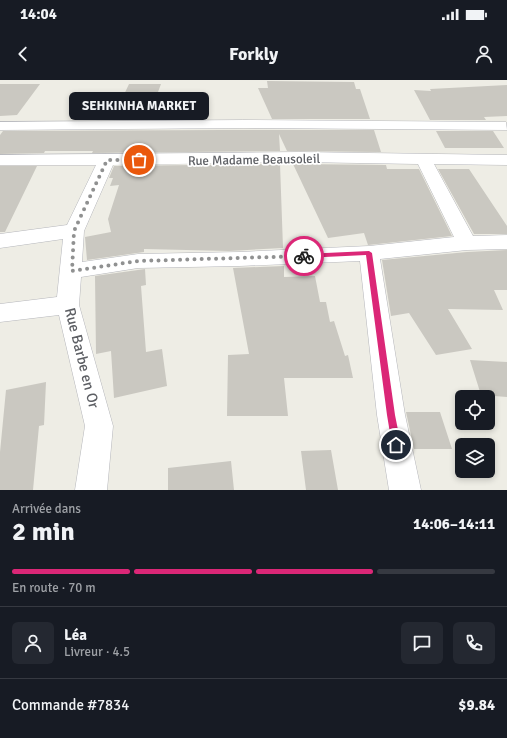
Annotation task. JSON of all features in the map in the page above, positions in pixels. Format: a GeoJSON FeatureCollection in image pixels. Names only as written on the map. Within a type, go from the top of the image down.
{"type":"FeatureCollection","features":[{"type":"Feature","properties":{"kind":"street"},"geometry":{"type":"LineString","coordinates":[[0,126],[243,124],[506,126]]}},
{"type":"Feature","properties":{"kind":"street","name":"Rue Madame Beausoleil"},"geometry":{"type":"LineString","coordinates":[[0,160],[299,157],[507,160]]}},
{"type":"Feature","properties":{"kind":"street","name":"Rue Barbe en Or"},"geometry":{"type":"LineString","coordinates":[[91,490],[99,426],[68,305],[72,271],[74,231],[107,160]]}},
{"type":"Feature","properties":{"kind":"street"},"geometry":{"type":"LineString","coordinates":[[424,160],[467,243]]}},
{"type":"Feature","properties":{"kind":"street"},"geometry":{"type":"LineString","coordinates":[[0,241],[74,231]]}},
{"type":"Feature","properties":{"kind":"street"},"geometry":{"type":"LineString","coordinates":[[72,271],[138,261],[239,259],[369,253],[467,243],[507,242]]}},
{"type":"Feature","properties":{"kind":"street"},"geometry":{"type":"LineString","coordinates":[[369,253],[391,415],[405,490]]}},
{"type":"Feature","properties":{"kind":"street"},"geometry":{"type":"LineString","coordinates":[[0,313],[68,305]]}},
{"type":"Feature","properties":{"kind":"building"},"geometry":{"type":"Polygon","coordinates":[[[267,81],[354,82],[356,89],[360,89],[370,119],[272,119],[258,88],[268,88],[267,81]]]}},
{"type":"Feature","properties":{"kind":"building"},"geometry":{"type":"Polygon","coordinates":[[[0,84],[40,84],[17,115],[0,116],[0,84]]]}},
{"type":"Feature","properties":{"kind":"building"},"geometry":{"type":"Polygon","coordinates":[[[129,84],[161,84],[148,119],[112,120],[129,84]]]}},
{"type":"Feature","properties":{"kind":"building"},"geometry":{"type":"Polygon","coordinates":[[[507,85],[507,116],[484,117],[486,120],[430,120],[414,90],[431,91],[430,89],[507,85]]]}},
{"type":"Feature","properties":{"kind":"building"},"geometry":{"type":"Polygon","coordinates":[[[374,130],[381,152],[287,151],[279,134],[280,151],[92,153],[93,151],[45,151],[44,153],[0,154],[0,135],[3,131],[374,130]]]}},
{"type":"Feature","properties":{"kind":"building"},"geometry":{"type":"Polygon","coordinates":[[[436,131],[493,131],[504,148],[445,148],[436,131]]]}},
{"type":"Feature","properties":{"kind":"building"},"geometry":{"type":"Polygon","coordinates":[[[280,164],[283,248],[229,251],[144,249],[144,252],[87,260],[85,237],[111,232],[108,219],[119,185],[110,186],[113,178],[109,178],[114,166],[280,164]]]}},
{"type":"Feature","properties":{"kind":"building"},"geometry":{"type":"Polygon","coordinates":[[[293,164],[386,165],[387,169],[419,169],[452,236],[368,245],[364,233],[328,238],[293,164]]]}},
{"type":"Feature","properties":{"kind":"building"},"geometry":{"type":"Polygon","coordinates":[[[0,166],[37,166],[5,232],[0,232],[0,166]]]}},
{"type":"Feature","properties":{"kind":"building"},"geometry":{"type":"Polygon","coordinates":[[[438,169],[469,169],[507,226],[507,234],[474,234],[438,169]]]}},
{"type":"Feature","properties":{"kind":"building"},"geometry":{"type":"Polygon","coordinates":[[[507,250],[507,290],[494,290],[503,310],[448,309],[472,349],[436,355],[409,313],[391,316],[382,260],[507,250]]]}},
{"type":"Feature","properties":{"kind":"building"},"geometry":{"type":"Polygon","coordinates":[[[284,266],[284,277],[315,276],[320,302],[326,302],[330,322],[334,321],[345,356],[348,355],[353,378],[284,378],[288,416],[227,416],[228,355],[249,354],[233,268],[284,266]]]}},
{"type":"Feature","properties":{"kind":"building"},"geometry":{"type":"Polygon","coordinates":[[[145,269],[146,285],[141,286],[146,352],[162,349],[167,386],[114,398],[111,351],[96,354],[95,276],[145,269]]]}},
{"type":"Feature","properties":{"kind":"building"},"geometry":{"type":"Polygon","coordinates":[[[470,360],[507,362],[507,397],[495,396],[495,390],[479,390],[470,360]]]}},
{"type":"Feature","properties":{"kind":"building"},"geometry":{"type":"Polygon","coordinates":[[[46,382],[44,425],[39,426],[33,490],[0,490],[0,452],[6,390],[46,382]]]}},
{"type":"Feature","properties":{"kind":"building"},"geometry":{"type":"Polygon","coordinates":[[[406,412],[440,412],[452,449],[414,449],[406,412]]]}},
{"type":"Feature","properties":{"kind":"building"},"geometry":{"type":"Polygon","coordinates":[[[331,450],[338,490],[306,490],[301,451],[331,450]]]}},
{"type":"Feature","properties":{"kind":"building"},"geometry":{"type":"Polygon","coordinates":[[[231,461],[234,490],[168,490],[168,468],[231,461]]]}},
{"type":"Feature","properties":{"kind":"way so far"},"geometry":{"type":"LineString","coordinates":[[139,160],[107,160],[74,231],[72,271],[138,261],[304,256]]}},
{"type":"Feature","properties":{"kind":"place","name":"SEHKINHA MARKET"},"geometry":{"type":"Point","coordinates":[139,160]}},
{"type":"Feature","properties":{"kind":"route"},"geometry":{"type":"LineString","coordinates":[[304,256],[369,253],[396,445]]}}]}
